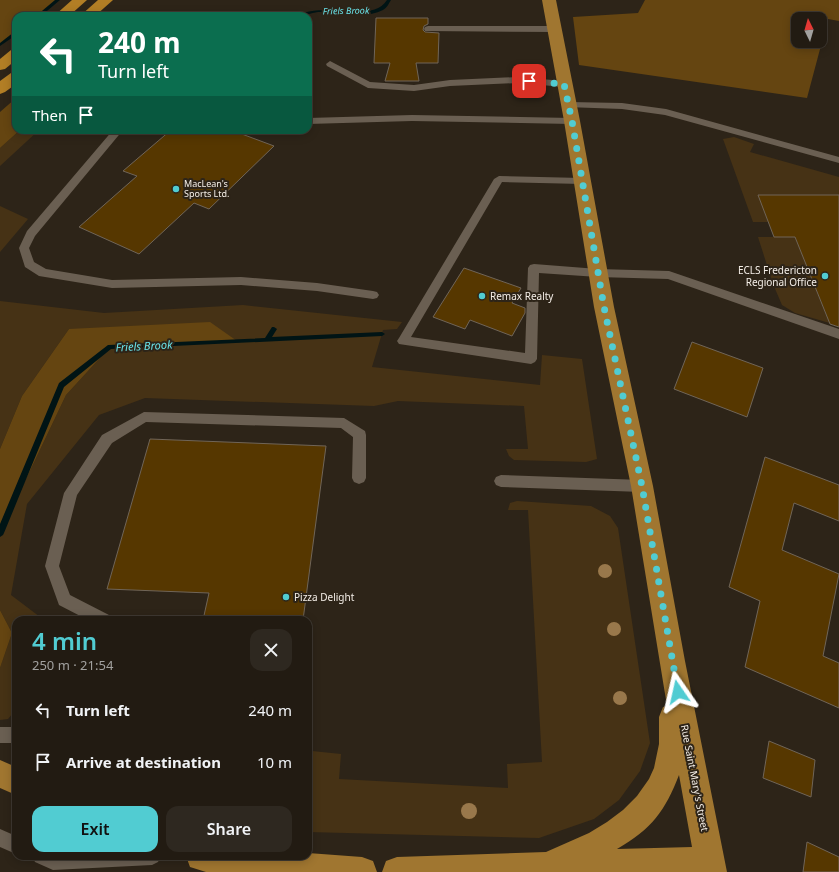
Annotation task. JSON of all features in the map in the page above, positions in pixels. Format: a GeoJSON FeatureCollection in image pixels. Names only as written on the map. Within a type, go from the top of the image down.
{"type":"FeatureCollection","features":[{"type":"Feature","properties":{"kind":"highway"},"geometry":{"type":"LineString","coordinates":[[66,12],[80,0]]}},
{"type":"Feature","properties":{"kind":"highway"},"geometry":{"type":"LineString","coordinates":[[92,12],[106,0]]}},
{"type":"Feature","properties":{"kind":"highway"},"geometry":{"type":"LineString","coordinates":[[0,66],[12,56]]}},
{"type":"Feature","properties":{"kind":"highway"},"geometry":{"type":"LineString","coordinates":[[0,89],[12,79]]}},
{"type":"Feature","properties":{"kind":"main road","name":"Rue Saint Mary's Street"},"geometry":{"type":"LineString","coordinates":[[549,0],[564,84],[571,113],[604,307],[642,486],[672,661],[711,867]]}},
{"type":"Feature","properties":{"kind":"main road"},"geometry":{"type":"LineString","coordinates":[[555,869],[581,852],[618,834],[641,816],[652,802],[669,766],[674,743],[672,661]]}},
{"type":"Feature","properties":{"kind":"main road"},"geometry":{"type":"LineString","coordinates":[[0,774],[12,779]]}},
{"type":"Feature","properties":{"kind":"main road"},"geometry":{"type":"LineString","coordinates":[[240,860],[362,872]]}},
{"type":"Feature","properties":{"kind":"main road"},"geometry":{"type":"LineString","coordinates":[[397,872],[711,867]]}},
{"type":"Feature","properties":{"kind":"lane"},"geometry":{"type":"LineString","coordinates":[[428,29],[555,29]]}},
{"type":"Feature","properties":{"kind":"lane"},"geometry":{"type":"LineString","coordinates":[[330,64],[368,85],[414,88],[450,84],[518,80],[564,84]]}},
{"type":"Feature","properties":{"kind":"lane"},"geometry":{"type":"LineString","coordinates":[[312,121],[571,113],[622,106],[666,112],[839,160]]}},
{"type":"Feature","properties":{"kind":"lane"},"geometry":{"type":"LineString","coordinates":[[115,134],[31,234],[24,248],[29,264],[43,273],[112,284],[241,282],[317,287],[373,295]]}},
{"type":"Feature","properties":{"kind":"lane"},"geometry":{"type":"LineString","coordinates":[[582,181],[499,179],[403,341],[531,359],[534,268],[598,273],[669,275],[839,334]]}},
{"type":"Feature","properties":{"kind":"lane"},"geometry":{"type":"LineString","coordinates":[[96,616],[64,600],[52,566],[71,493],[107,439],[144,417],[344,423],[360,435],[358,478]]}},
{"type":"Feature","properties":{"kind":"lane"},"geometry":{"type":"LineString","coordinates":[[501,481],[642,486]]}},
{"type":"Feature","properties":{"kind":"lane"},"geometry":{"type":"LineString","coordinates":[[0,735],[12,735]]}},
{"type":"Feature","properties":{"kind":"lane"},"geometry":{"type":"LineString","coordinates":[[0,838],[12,843]]}},
{"type":"Feature","properties":{"kind":"lane"},"geometry":{"type":"LineString","coordinates":[[49,860],[53,862],[86,860]]}},
{"type":"Feature","properties":{"kind":"shaded area"},"geometry":{"type":"Polygon","coordinates":[[[0,0],[58,0],[43,12],[12,12],[12,36],[0,45],[0,0]]]}},
{"type":"Feature","properties":{"kind":"shaded area"},"geometry":{"type":"Polygon","coordinates":[[[645,0],[839,0],[839,21],[828,19],[827,23],[827,12],[791,12],[791,48],[820,48],[807,98],[579,65],[573,17],[638,13],[645,0]]]}},
{"type":"Feature","properties":{"kind":"shaded area"},"geometry":{"type":"Polygon","coordinates":[[[12,102],[12,134],[16,134],[0,148],[0,112],[12,102]]]}},
{"type":"Feature","properties":{"kind":"shaded area"},"geometry":{"type":"Polygon","coordinates":[[[16,134],[35,134],[0,166],[0,148],[16,134]]]}},
{"type":"Feature","properties":{"kind":"shaded area"},"geometry":{"type":"Polygon","coordinates":[[[734,137],[754,144],[750,152],[839,177],[839,195],[759,195],[768,222],[753,222],[723,139],[734,137]]]}},
{"type":"Feature","properties":{"kind":"shaded area"},"geometry":{"type":"Polygon","coordinates":[[[0,206],[28,219],[0,252],[0,206]]]}},
{"type":"Feature","properties":{"kind":"shaded area"},"geometry":{"type":"Polygon","coordinates":[[[758,237],[795,237],[826,315],[839,314],[833,324],[795,313],[782,305],[773,284],[758,237]]]}},
{"type":"Feature","properties":{"kind":"shaded area"},"geometry":{"type":"Polygon","coordinates":[[[0,301],[104,313],[243,305],[402,322],[397,329],[383,330],[372,367],[540,385],[542,355],[582,359],[597,459],[586,462],[514,460],[509,456],[506,449],[528,449],[524,406],[398,401],[374,406],[145,398],[99,415],[27,504],[11,595],[39,616],[12,616],[12,633],[0,610],[0,534],[66,395],[110,347],[236,341],[69,329],[22,396],[0,449],[0,301]]]}},
{"type":"Feature","properties":{"kind":"shaded area"},"geometry":{"type":"Polygon","coordinates":[[[210,322],[237,341],[110,347],[66,395],[0,534],[0,449],[22,396],[69,329],[210,322]]]}},
{"type":"Feature","properties":{"kind":"shaded area"},"geometry":{"type":"Polygon","coordinates":[[[517,501],[591,506],[610,516],[618,528],[650,743],[640,771],[619,800],[594,819],[539,838],[312,832],[312,751],[341,754],[339,779],[508,788],[507,764],[542,762],[528,510],[508,510],[510,503],[517,501]]]}},
{"type":"Feature","properties":{"kind":"shaded area"},"geometry":{"type":"Polygon","coordinates":[[[0,610],[12,633],[0,668],[0,610]]]}},
{"type":"Feature","properties":{"kind":"shaded area"},"geometry":{"type":"Polygon","coordinates":[[[12,633],[12,714],[8,719],[0,720],[0,668],[12,633]]]}},
{"type":"Feature","properties":{"kind":"building"},"geometry":{"type":"Polygon","coordinates":[[[376,18],[428,18],[428,24],[424,26],[423,30],[425,32],[439,33],[438,63],[416,63],[419,81],[385,81],[390,63],[374,63],[376,18]]]}},
{"type":"Feature","properties":{"kind":"building","name":"MacLean's Sports Ltd."},"geometry":{"type":"Polygon","coordinates":[[[166,134],[242,134],[274,146],[209,209],[194,203],[139,254],[79,227],[137,176],[123,171],[166,134]]]}},
{"type":"Feature","properties":{"kind":"building","name":"ECLS Fredericton Regional Office"},"geometry":{"type":"Polygon","coordinates":[[[758,195],[839,195],[839,327],[830,324],[795,237],[774,237],[758,195]]]}},
{"type":"Feature","properties":{"kind":"building","name":"Remax Realty"},"geometry":{"type":"Polygon","coordinates":[[[464,268],[521,288],[512,303],[525,308],[525,313],[512,336],[470,320],[465,329],[433,317],[464,268]]]}},
{"type":"Feature","properties":{"kind":"building"},"geometry":{"type":"Polygon","coordinates":[[[692,342],[763,368],[747,417],[674,389],[692,342]]]}},
{"type":"Feature","properties":{"kind":"building"},"geometry":{"type":"Polygon","coordinates":[[[150,439],[326,446],[304,616],[204,616],[209,593],[107,589],[150,439]]]}},
{"type":"Feature","properties":{"kind":"building"},"geometry":{"type":"Polygon","coordinates":[[[765,457],[839,485],[839,521],[794,503],[782,550],[839,574],[823,656],[839,663],[839,708],[745,667],[760,601],[729,587],[765,457]]]}},
{"type":"Feature","properties":{"kind":"building"},"geometry":{"type":"Polygon","coordinates":[[[769,741],[815,760],[811,797],[763,778],[769,741]]]}},
{"type":"Feature","properties":{"kind":"building"},"geometry":{"type":"Polygon","coordinates":[[[807,842],[839,857],[839,872],[803,872],[807,842]]]}},
{"type":"Feature","properties":{"kind":"waterway"},"geometry":{"type":"LineString","coordinates":[[43,12],[58,0]]}},
{"type":"Feature","properties":{"kind":"waterway","name":"Friels Brook"},"geometry":{"type":"LineString","coordinates":[[308,12],[371,12],[381,9],[389,0]]}},
{"type":"Feature","properties":{"kind":"waterway"},"geometry":{"type":"LineString","coordinates":[[0,45],[12,36]]}},
{"type":"Feature","properties":{"kind":"waterway","name":"Friels Brook"},"geometry":{"type":"LineString","coordinates":[[267,340],[274,329]]}},
{"type":"Feature","properties":{"kind":"waterway"},"geometry":{"type":"LineString","coordinates":[[267,340],[382,334]]}},
{"type":"Feature","properties":{"kind":"waterway","name":"Friels Brook"},"geometry":{"type":"LineString","coordinates":[[0,533],[61,385],[110,347],[267,340]]}},
{"type":"Feature","properties":{"kind":"place","name":"MacLean's Sports Ltd."},"geometry":{"type":"Point","coordinates":[176,189]}},
{"type":"Feature","properties":{"kind":"place","name":"ECLS Fredericton Regional Office"},"geometry":{"type":"Point","coordinates":[825,276]}},
{"type":"Feature","properties":{"kind":"place","name":"Remax Realty"},"geometry":{"type":"Point","coordinates":[482,296]}},
{"type":"Feature","properties":{"kind":"place","name":"Pizza Delight"},"geometry":{"type":"Point","coordinates":[286,597]}},
{"type":"Feature","properties":{"kind":"route"},"geometry":{"type":"LineString","coordinates":[[529,81],[564,84],[572,121],[604,307],[642,486],[678,692]]}}]}
